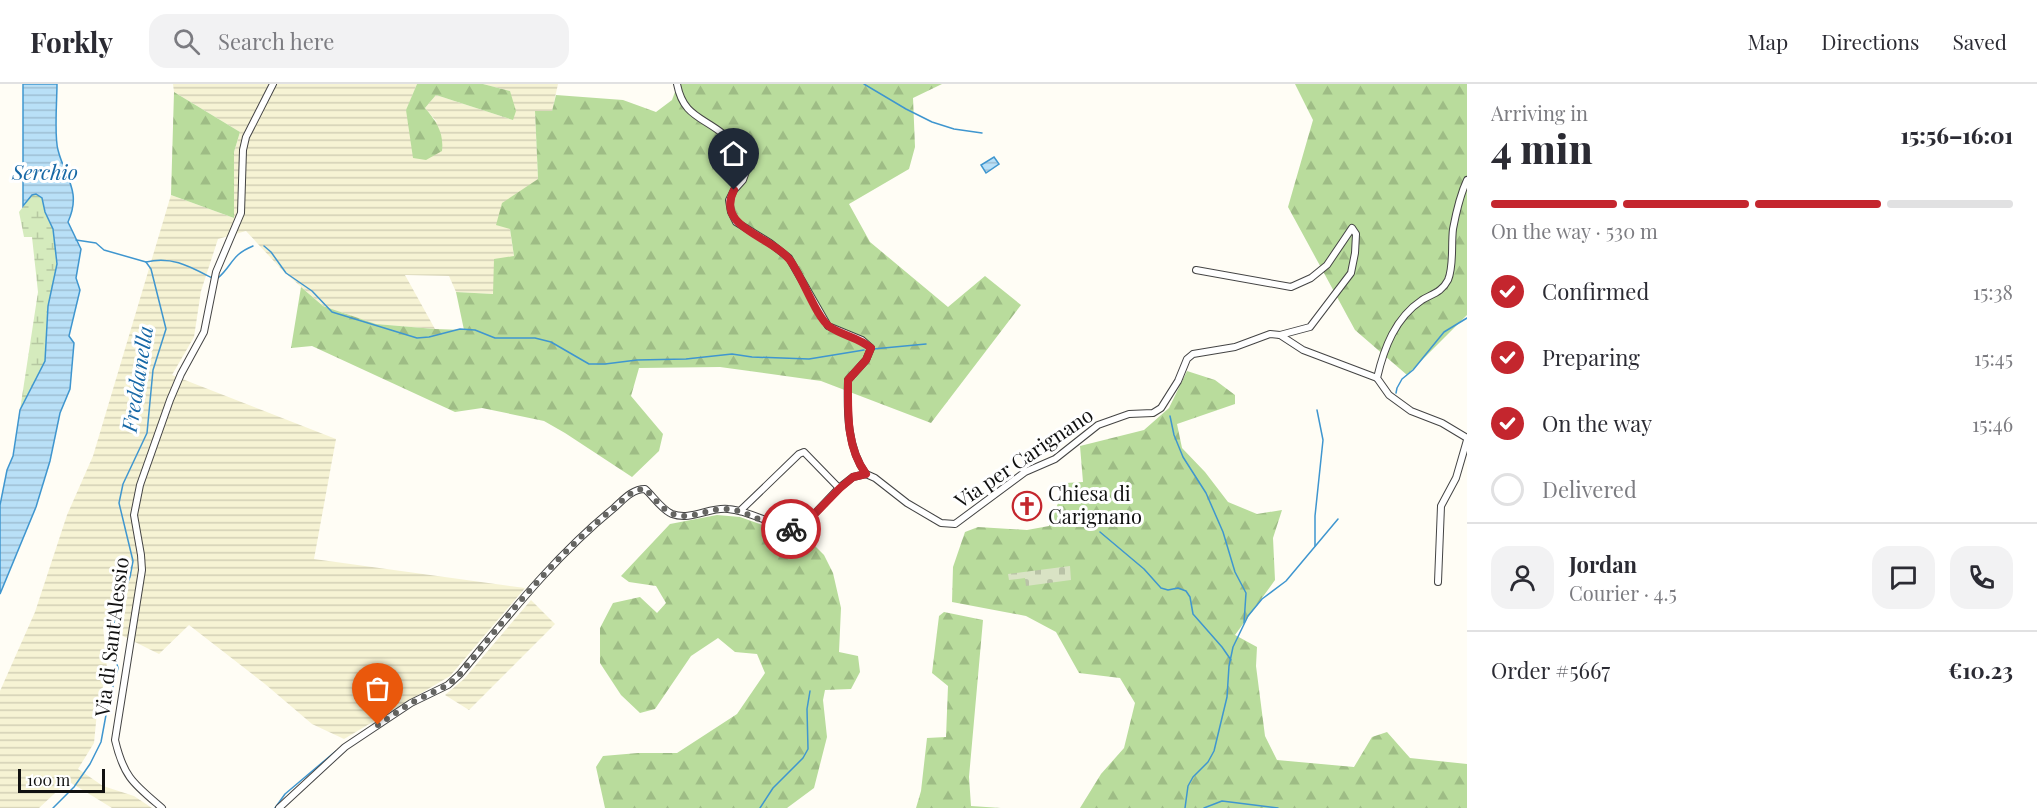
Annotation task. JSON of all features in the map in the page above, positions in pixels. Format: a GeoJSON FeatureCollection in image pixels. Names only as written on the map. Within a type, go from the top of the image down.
{"type":"FeatureCollection","features":[{"type":"Feature","properties":{"kind":"street","name":"Via di Sant'Alessio"},"geometry":{"type":"LineString","coordinates":[[162,808],[127,776],[115,741],[142,570],[134,515],[145,468],[170,400],[204,332],[216,272],[241,213],[244,144],[273,84]]}},
{"type":"Feature","properties":{"kind":"street"},"geometry":{"type":"LineString","coordinates":[[279,808],[345,747],[411,703],[448,685],[460,674],[560,556],[589,528],[634,491],[645,489],[669,513],[675,515],[695,515],[716,509],[727,509],[740,511],[785,528],[800,529],[853,477],[866,474],[856,456],[848,427],[848,380],[866,360],[871,348],[862,340],[828,326],[789,258],[736,222],[729,200],[743,180],[748,166],[723,134],[694,115],[680,100],[676,84]]}},
{"type":"Feature","properties":{"kind":"street"},"geometry":{"type":"LineString","coordinates":[[1377,378],[1383,349],[1393,331],[1415,306],[1439,292],[1448,280],[1453,229],[1467,180]]}},
{"type":"Feature","properties":{"kind":"street","name":"Via per Carignano"},"geometry":{"type":"LineString","coordinates":[[866,474],[875,478],[907,503],[941,523],[955,524],[1026,472],[1055,459],[1098,425],[1129,414],[1153,413],[1161,408],[1178,381],[1187,359],[1193,354],[1235,347],[1270,334],[1280,335],[1310,327],[1351,273],[1356,234],[1352,228],[1327,265],[1311,278],[1291,287],[1196,270]]}},
{"type":"Feature","properties":{"kind":"street"},"geometry":{"type":"LineString","coordinates":[[1280,335],[1303,350],[1377,378],[1389,395],[1411,411],[1442,423],[1467,439],[1456,478],[1441,506],[1438,582]]}},
{"type":"Feature","properties":{"kind":"street"},"geometry":{"type":"LineString","coordinates":[[740,511],[799,454],[804,452],[840,488]]}},
{"type":"Feature","properties":{"kind":"shaded area"},"geometry":{"type":"Polygon","coordinates":[[[173,84],[417,84],[406,111],[437,122],[425,108],[436,95],[513,120],[510,91],[483,84],[558,84],[552,111],[535,111],[538,179],[510,229],[514,256],[494,294],[456,292],[449,276],[405,275],[435,329],[376,324],[323,306],[283,271],[246,231],[218,239],[201,291],[194,337],[172,375],[336,439],[314,559],[525,588],[450,676],[344,739],[312,724],[189,625],[159,654],[103,626],[107,669],[97,712],[94,743],[78,769],[103,786],[134,796],[152,808],[112,808],[68,781],[39,808],[0,808],[0,691],[35,612],[67,515],[93,456],[171,195],[234,218],[234,152],[240,132],[174,92],[173,84]]]}},
{"type":"Feature","properties":{"kind":"shaded area"},"geometry":{"type":"Polygon","coordinates":[[[531,600],[555,624],[469,710],[445,695],[464,679],[531,600]]]}},
{"type":"Feature","properties":{"kind":"green space"},"geometry":{"type":"Polygon","coordinates":[[[417,84],[483,84],[510,91],[516,111],[513,120],[436,95],[425,108],[439,128],[442,151],[426,160],[413,158],[406,110],[417,84]]]}},
{"type":"Feature","properties":{"kind":"green space"},"geometry":{"type":"Polygon","coordinates":[[[678,84],[942,84],[913,98],[915,147],[909,169],[849,204],[870,242],[948,307],[985,276],[1021,305],[931,423],[821,381],[720,367],[639,368],[631,396],[663,434],[659,451],[632,477],[544,421],[482,408],[455,412],[312,346],[291,348],[301,287],[323,306],[376,324],[464,330],[456,292],[493,294],[494,259],[514,256],[510,229],[496,225],[502,203],[538,179],[535,111],[552,111],[556,95],[623,100],[656,112],[672,100],[678,84]]]}},
{"type":"Feature","properties":{"kind":"green space"},"geometry":{"type":"Polygon","coordinates":[[[1295,84],[1467,84],[1467,315],[1407,375],[1355,330],[1288,207],[1313,120],[1295,84]]]}},
{"type":"Feature","properties":{"kind":"green space"},"geometry":{"type":"Polygon","coordinates":[[[174,92],[240,132],[234,152],[234,218],[171,195],[174,92]]]}},
{"type":"Feature","properties":{"kind":"green space"},"geometry":{"type":"Polygon","coordinates":[[[36,194],[42,198],[45,212],[53,229],[57,264],[48,306],[45,361],[20,410],[38,292],[32,237],[24,237],[19,212],[32,195],[36,194]]]}},
{"type":"Feature","properties":{"kind":"green space"},"geometry":{"type":"Polygon","coordinates":[[[1187,371],[1215,380],[1235,395],[1235,404],[1177,424],[1182,448],[1205,472],[1228,502],[1257,514],[1282,510],[1273,538],[1275,580],[1235,635],[1257,647],[1256,666],[1265,736],[1277,760],[1354,767],[1372,737],[1387,732],[1410,758],[1467,764],[1467,808],[1080,808],[1101,774],[1124,748],[1135,703],[1120,678],[1079,673],[1056,632],[1026,616],[952,602],[953,567],[965,532],[978,527],[1027,530],[1049,526],[1066,483],[1083,482],[1080,446],[1144,430],[1169,408],[1187,371]]]}},
{"type":"Feature","properties":{"kind":"green space"},"geometry":{"type":"Polygon","coordinates":[[[717,515],[740,517],[780,531],[802,533],[824,555],[833,573],[841,608],[839,652],[858,656],[860,672],[851,689],[825,690],[823,700],[827,737],[814,788],[787,808],[605,808],[596,767],[603,756],[677,753],[737,714],[765,673],[757,654],[735,652],[718,638],[691,656],[655,709],[640,713],[621,695],[600,663],[600,628],[613,603],[640,597],[657,613],[666,603],[656,586],[629,582],[621,576],[670,524],[717,515]]]}},
{"type":"Feature","properties":{"kind":"green space"},"geometry":{"type":"Polygon","coordinates":[[[1070,566],[1071,580],[1026,586],[1025,578],[1009,580],[1008,574],[1070,566]]]}},
{"type":"Feature","properties":{"kind":"green space"},"geometry":{"type":"Polygon","coordinates":[[[944,612],[983,620],[969,777],[971,806],[1001,808],[916,808],[921,791],[927,738],[946,737],[948,686],[932,673],[939,616],[944,612]]]}},
{"type":"Feature","properties":{"kind":"water","name":"Serchio"},"geometry":{"type":"Polygon","coordinates":[[[23,84],[57,84],[57,144],[73,193],[72,211],[68,222],[81,249],[76,278],[80,290],[69,336],[74,343],[70,389],[60,413],[50,461],[36,507],[0,594],[0,505],[7,470],[13,456],[20,410],[45,361],[48,306],[57,264],[53,229],[45,212],[42,198],[36,194],[32,195],[23,206],[23,84]]]}},
{"type":"Feature","properties":{"kind":"water"},"geometry":{"type":"Polygon","coordinates":[[[994,157],[999,164],[986,173],[981,165],[994,157]]]}},
{"type":"Feature","properties":{"kind":"waterway"},"geometry":{"type":"LineString","coordinates":[[864,84],[932,122],[954,129],[982,133]]}},
{"type":"Feature","properties":{"kind":"waterway","name":"Freddanella"},"geometry":{"type":"LineString","coordinates":[[53,808],[74,787],[90,764],[101,742],[118,668],[112,646],[112,630],[133,561],[119,503],[123,484],[147,433],[153,370],[166,329],[151,269],[146,262],[104,250],[96,243],[76,240]]}},
{"type":"Feature","properties":{"kind":"waterway"},"geometry":{"type":"LineString","coordinates":[[218,278],[236,257],[253,246]]}},
{"type":"Feature","properties":{"kind":"waterway"},"geometry":{"type":"LineString","coordinates":[[264,246],[286,273],[312,291],[332,312],[417,338],[460,329],[475,330],[495,338],[535,338],[551,342],[589,364],[732,354],[809,359],[864,350]]}},
{"type":"Feature","properties":{"kind":"waterway"},"geometry":{"type":"LineString","coordinates":[[146,262],[172,261],[212,278]]}},
{"type":"Feature","properties":{"kind":"waterway"},"geometry":{"type":"LineString","coordinates":[[1396,393],[1402,379],[1413,370],[1444,332],[1467,318]]}},
{"type":"Feature","properties":{"kind":"waterway"},"geometry":{"type":"LineString","coordinates":[[873,349],[926,344]]}},
{"type":"Feature","properties":{"kind":"waterway"},"geometry":{"type":"LineString","coordinates":[[1315,546],[1315,516],[1323,440],[1317,410]]}},
{"type":"Feature","properties":{"kind":"waterway"},"geometry":{"type":"LineString","coordinates":[[1170,416],[1174,435],[1183,457],[1206,493],[1223,532],[1235,572],[1246,593],[1244,623]]}},
{"type":"Feature","properties":{"kind":"waterway"},"geometry":{"type":"LineString","coordinates":[[1185,808],[1188,786],[1214,751],[1227,697],[1233,647],[1248,616],[1262,599],[1286,581],[1338,519]]}},
{"type":"Feature","properties":{"kind":"waterway"},"geometry":{"type":"LineString","coordinates":[[1100,532],[1144,569],[1161,588],[1168,590],[1178,588],[1186,591],[1190,597],[1193,614],[1231,660]]}},
{"type":"Feature","properties":{"kind":"waterway"},"geometry":{"type":"LineString","coordinates":[[760,808],[773,788],[803,758],[808,749],[807,709],[810,691]]}},
{"type":"Feature","properties":{"kind":"waterway"},"geometry":{"type":"LineString","coordinates":[[275,808],[285,794],[336,751]]}},
{"type":"Feature","properties":{"kind":"waterway"},"geometry":{"type":"LineString","coordinates":[[1204,808],[1222,801],[1278,808]]}},
{"type":"Feature","properties":{"kind":"way so far"},"geometry":{"type":"LineString","coordinates":[[378,725],[411,703],[448,685],[460,674],[560,556],[589,528],[634,491],[645,489],[669,513],[675,515],[695,515],[716,509],[727,509],[740,511],[791,529]]}},
{"type":"Feature","properties":{"kind":"place","name":"Chiesa di Carignano"},"geometry":{"type":"Point","coordinates":[1027,506]}},
{"type":"Feature","properties":{"kind":"route"},"geometry":{"type":"LineString","coordinates":[[734,190],[729,200],[736,222],[789,258],[828,326],[862,340],[871,348],[866,360],[848,380],[848,427],[856,456],[866,474],[853,477],[800,529],[791,529]]}}]}
